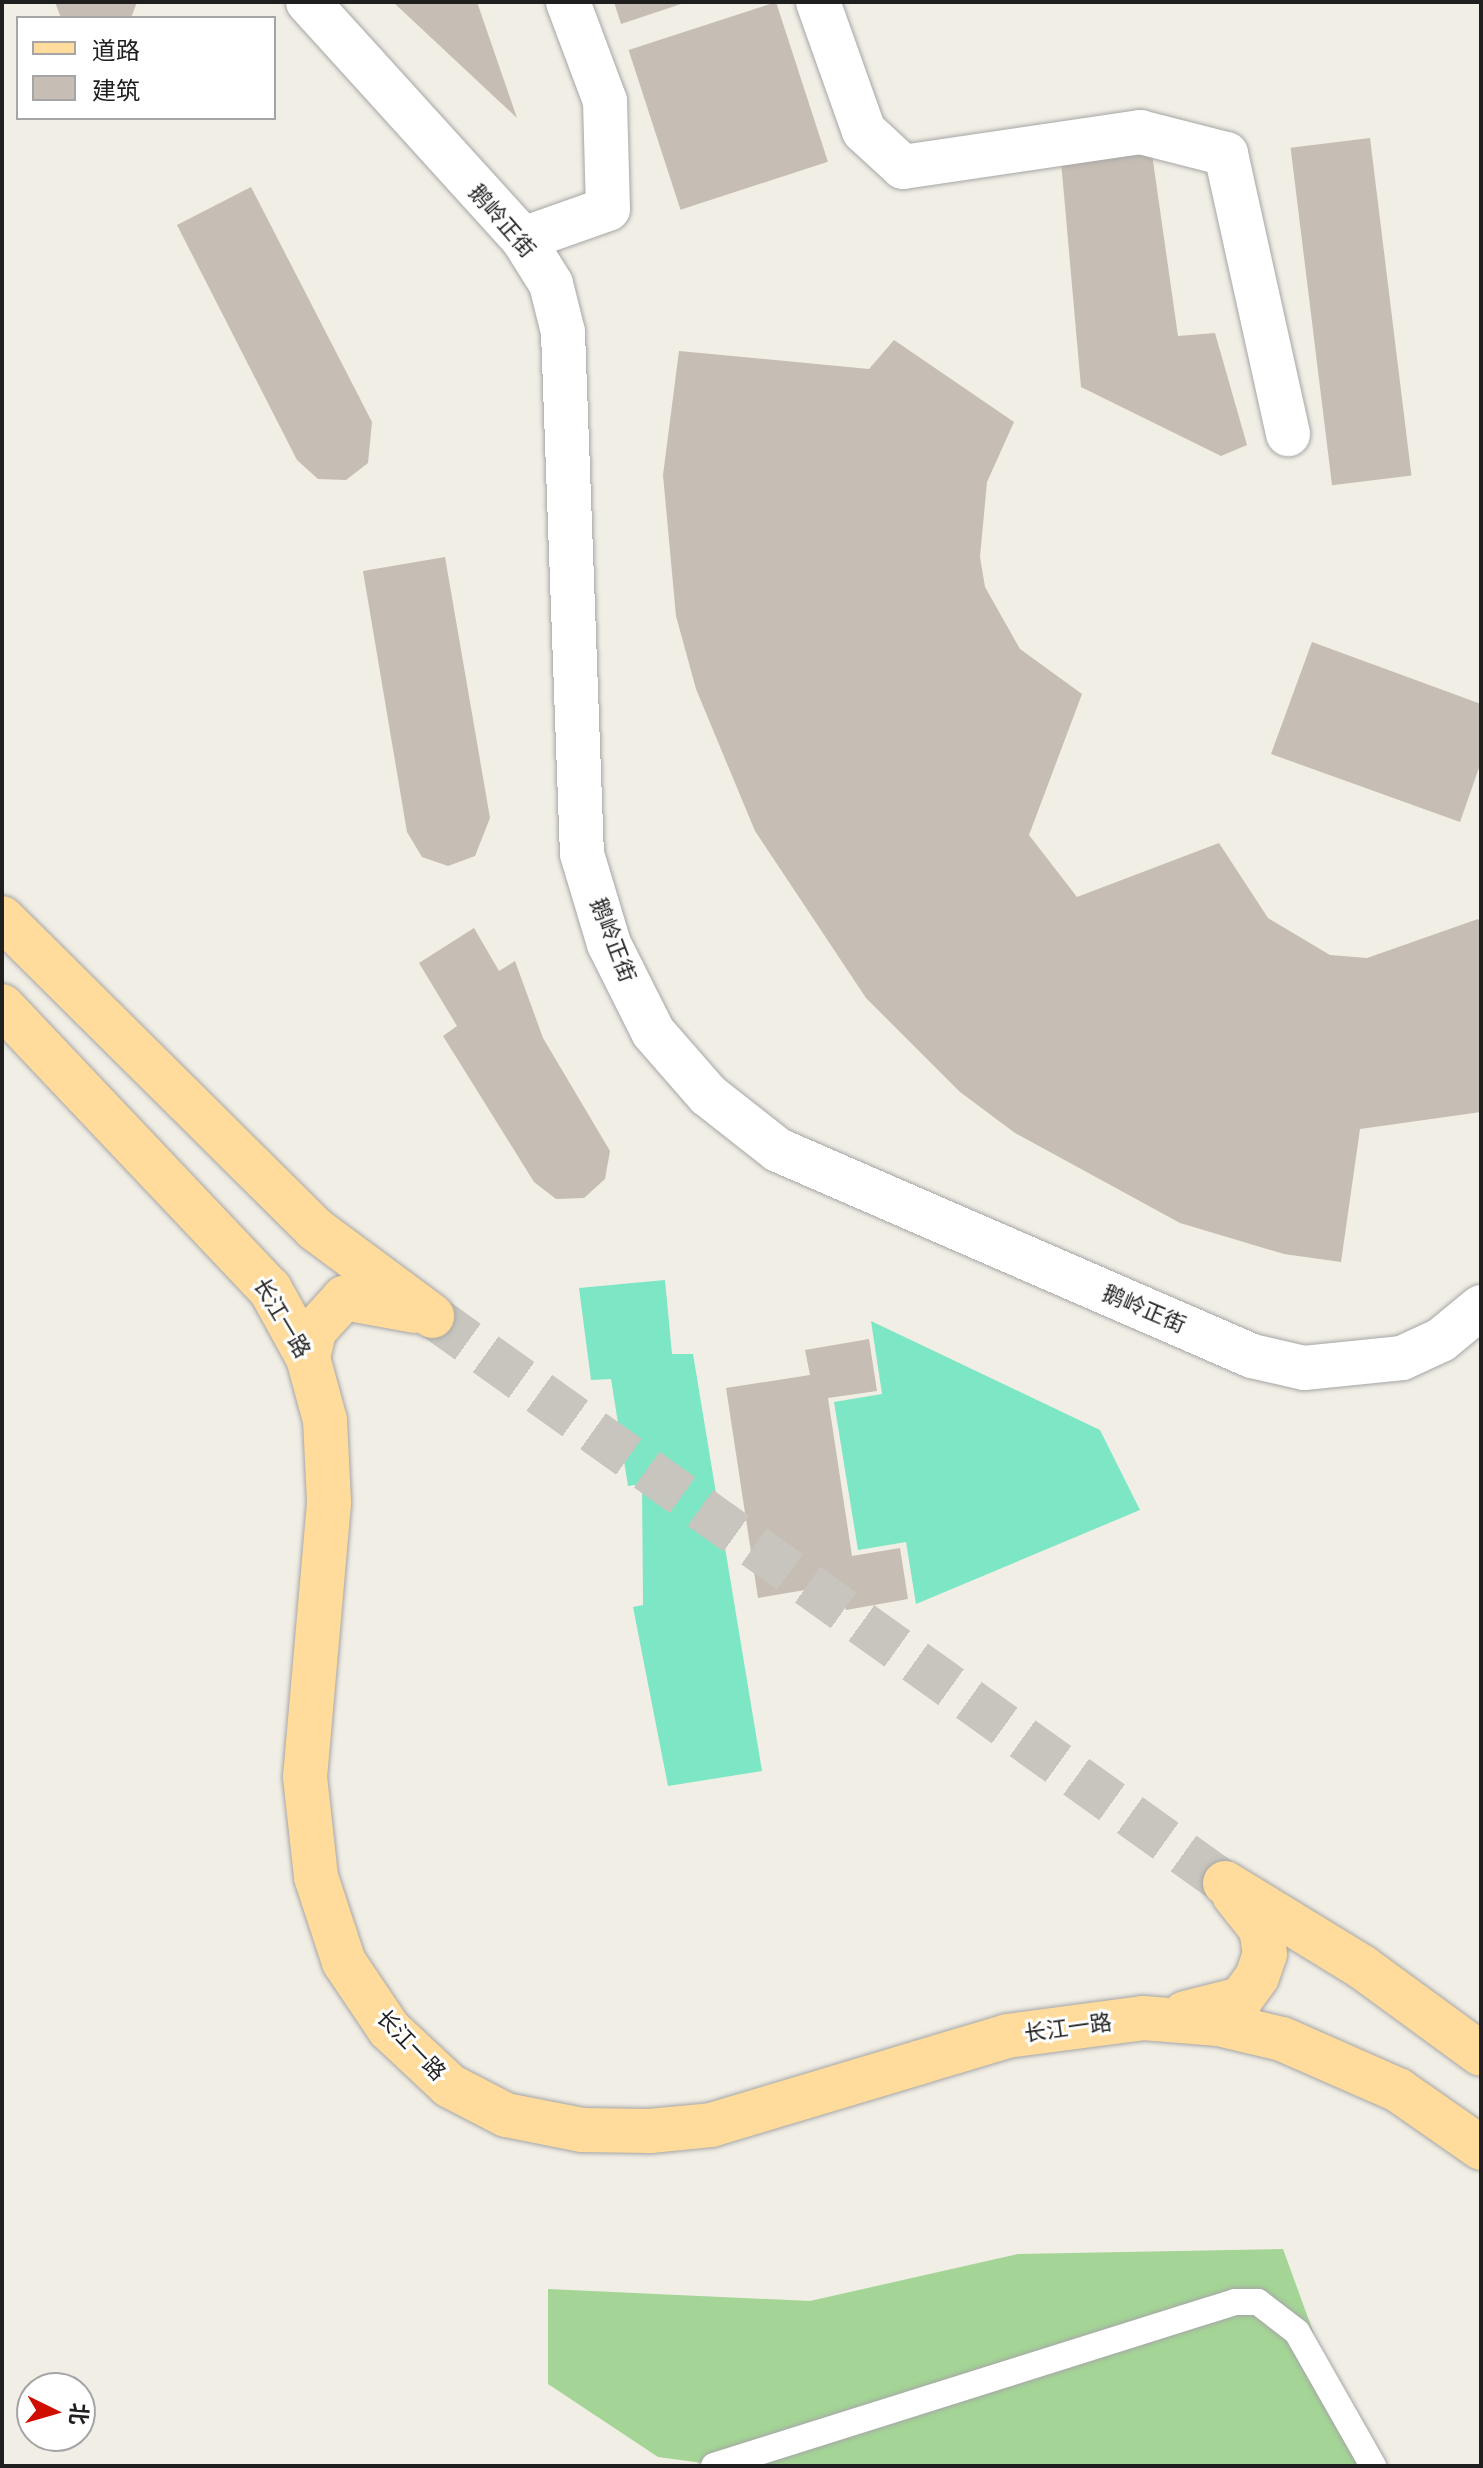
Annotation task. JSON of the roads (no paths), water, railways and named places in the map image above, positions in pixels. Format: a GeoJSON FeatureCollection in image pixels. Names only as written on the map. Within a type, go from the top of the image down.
{"type":"FeatureCollection","features":[{"type":"Feature","properties":{"kind":"main road"},"geometry":{"type":"LineString","coordinates":[[2,918],[315,1229],[432,1316],[344,1298],[314,1331],[308,1358]]}},
{"type":"Feature","properties":{"kind":"main road","name":"长江一路"},"geometry":{"type":"LineString","coordinates":[[2,1006],[270,1289],[308,1358],[325,1420],[329,1503],[305,1777],[316,1877],[344,1962],[389,2029],[450,2086],[506,2115],[582,2130],[650,2131],[711,2125],[1007,2036],[1143,2018],[1219,2024],[1282,2039],[1398,2090],[1481,2148]]}},
{"type":"Feature","properties":{"kind":"main road"},"geometry":{"type":"LineString","coordinates":[[1143,2018],[1241,1999],[1257,1977],[1265,1954],[1261,1929],[1225,1883],[1362,1967],[1481,2054]]}},
{"type":"Feature","properties":{"kind":"street","name":"鹅岭正街"},"geometry":{"type":"LineString","coordinates":[[308,2],[523,239],[551,284],[563,332],[582,854],[609,944],[653,1032],[708,1095],[778,1150],[1252,1356],[1304,1368],[1402,1358],[1441,1340],[1481,1307]]}},
{"type":"Feature","properties":{"kind":"street"},"geometry":{"type":"LineString","coordinates":[[523,239],[608,209],[605,101],[568,2]]}},
{"type":"Feature","properties":{"kind":"street"},"geometry":{"type":"LineString","coordinates":[[818,2],[864,131],[903,167],[1140,132],[1226,154],[1288,434]]}},
{"type":"Feature","properties":{"kind":"lane"},"geometry":{"type":"LineString","coordinates":[[714,2466],[1235,2302],[1258,2302],[1281,2314],[1373,2466]]}},
{"type":"Feature","properties":{"kind":"tunnel"},"geometry":{"type":"LineString","coordinates":[[432,1316],[1225,1883]]}}]}
